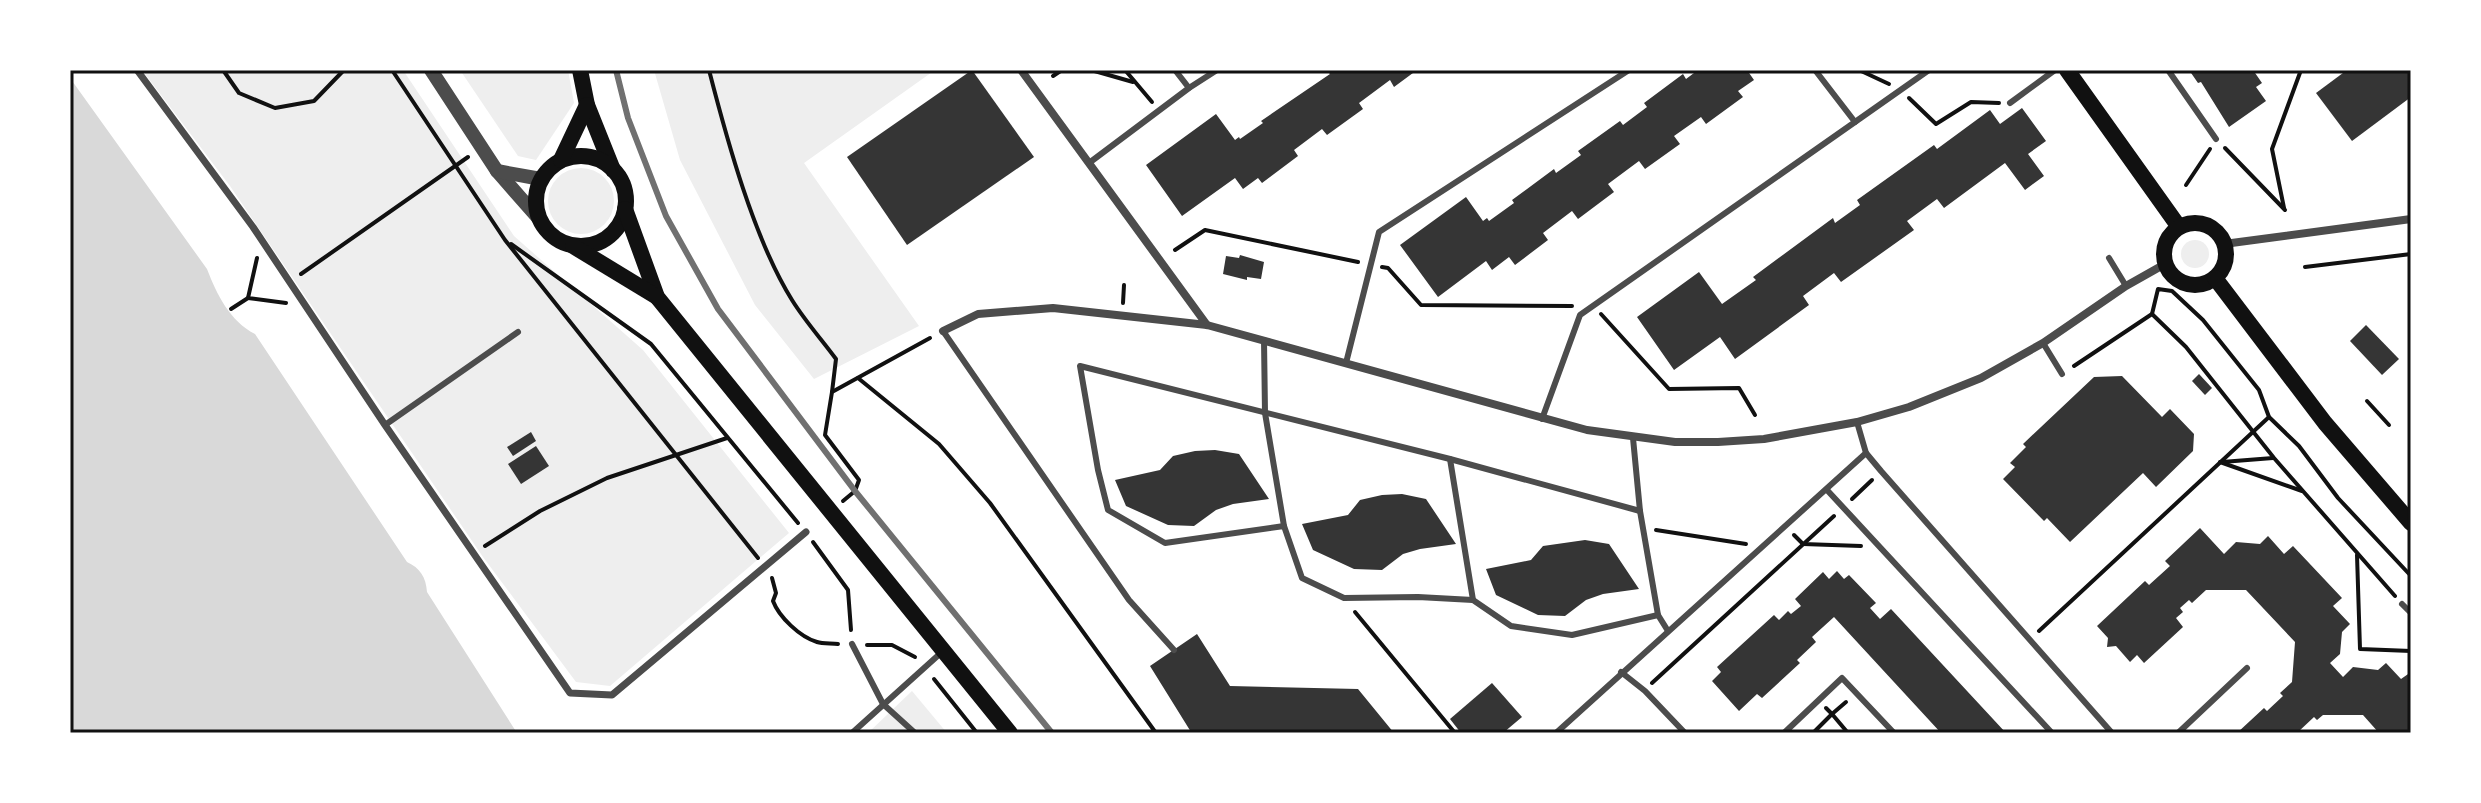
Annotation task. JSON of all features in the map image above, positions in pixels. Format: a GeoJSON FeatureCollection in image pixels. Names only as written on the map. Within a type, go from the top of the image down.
{"type":"FeatureCollection","features":[{"type":"Feature","properties":{"kind":"main road"},"geometry":{"type":"LineString","coordinates":[[580,70],[587,105],[626,195],[625,209],[612,234],[587,246],[559,241],[548,232],[536,207],[541,179],[550,168],[561,160],[575,156],[589,157],[613,170]]}},
{"type":"Feature","properties":{"kind":"main road"},"geometry":{"type":"LineString","coordinates":[[2067,70],[2179,227]]}},
{"type":"Feature","properties":{"kind":"main road"},"geometry":{"type":"LineString","coordinates":[[561,160],[587,105]]}},
{"type":"Feature","properties":{"kind":"main road"},"geometry":{"type":"LineString","coordinates":[[625,209],[657,297],[1010,733]]}},
{"type":"Feature","properties":{"kind":"main road"},"geometry":{"type":"LineString","coordinates":[[2200,224],[2218,234],[2224,244],[2225,262],[2215,278],[2197,285],[2177,280],[2165,264],[2166,243],[2179,227],[2200,224]]}},
{"type":"Feature","properties":{"kind":"main road"},"geometry":{"type":"LineString","coordinates":[[573,245],[657,297]]}},
{"type":"Feature","properties":{"kind":"main road"},"geometry":{"type":"LineString","coordinates":[[2215,278],[2325,423],[2411,523]]}},
{"type":"Feature","properties":{"kind":"street"},"geometry":{"type":"LineString","coordinates":[[137,70],[261,239],[570,693],[612,695],[806,532]]}},
{"type":"Feature","properties":{"kind":"street"},"geometry":{"type":"LineString","coordinates":[[431,70],[497,171],[540,220]]}},
{"type":"Feature","properties":{"kind":"street"},"geometry":{"type":"LineString","coordinates":[[1021,70],[1207,325]]}},
{"type":"Feature","properties":{"kind":"street"},"geometry":{"type":"LineString","coordinates":[[497,171],[541,179]]}},
{"type":"Feature","properties":{"kind":"street"},"geometry":{"type":"LineString","coordinates":[[2224,244],[2411,219]]}},
{"type":"Feature","properties":{"kind":"street"},"geometry":{"type":"LineString","coordinates":[[943,331],[978,314],[1053,308],[1207,325],[1587,430],[1675,442],[1764,439],[1857,422],[1909,407],[1981,378],[2043,343],[2126,286],[2165,264]]}},
{"type":"Feature","properties":{"kind":"lane"},"geometry":{"type":"LineString","coordinates":[[1175,70],[1189,88]]}},
{"type":"Feature","properties":{"kind":"lane"},"geometry":{"type":"LineString","coordinates":[[1089,163],[1217,70]]}},
{"type":"Feature","properties":{"kind":"lane"},"geometry":{"type":"LineString","coordinates":[[1346,363],[1379,232],[1629,70]]}},
{"type":"Feature","properties":{"kind":"lane"},"geometry":{"type":"LineString","coordinates":[[1815,70],[1855,122]]}},
{"type":"Feature","properties":{"kind":"lane"},"geometry":{"type":"LineString","coordinates":[[1542,419],[1580,315],[1929,70]]}},
{"type":"Feature","properties":{"kind":"lane"},"geometry":{"type":"LineString","coordinates":[[2010,103],[2055,70]]}},
{"type":"Feature","properties":{"kind":"lane"},"geometry":{"type":"LineString","coordinates":[[2168,70],[2216,139]]}},
{"type":"Feature","properties":{"kind":"lane"},"geometry":{"type":"LineString","coordinates":[[2109,258],[2126,286]]}},
{"type":"Feature","properties":{"kind":"lane"},"geometry":{"type":"LineString","coordinates":[[943,331],[1129,600],[1174,650]]}},
{"type":"Feature","properties":{"kind":"lane"},"geometry":{"type":"LineString","coordinates":[[385,425],[518,332]]}},
{"type":"Feature","properties":{"kind":"lane"},"geometry":{"type":"LineString","coordinates":[[1264,340],[1265,413],[1284,526],[1302,578],[1344,598],[1473,600],[1511,626],[1572,635],[1658,615]]}},
{"type":"Feature","properties":{"kind":"lane"},"geometry":{"type":"LineString","coordinates":[[2043,343],[2062,374]]}},
{"type":"Feature","properties":{"kind":"lane"},"geometry":{"type":"LineString","coordinates":[[1284,526],[1165,543],[1108,510],[1080,366],[1450,459],[1640,511]]}},
{"type":"Feature","properties":{"kind":"lane"},"geometry":{"type":"LineString","coordinates":[[1857,422],[1866,453],[2112,733]]}},
{"type":"Feature","properties":{"kind":"lane"},"geometry":{"type":"LineString","coordinates":[[1633,438],[1640,511],[1658,615],[1668,631]]}},
{"type":"Feature","properties":{"kind":"lane"},"geometry":{"type":"LineString","coordinates":[[1556,733],[1866,453]]}},
{"type":"Feature","properties":{"kind":"lane"},"geometry":{"type":"LineString","coordinates":[[1450,459],[1473,600]]}},
{"type":"Feature","properties":{"kind":"lane"},"geometry":{"type":"LineString","coordinates":[[1827,490],[2052,733]]}},
{"type":"Feature","properties":{"kind":"lane"},"geometry":{"type":"LineString","coordinates":[[2402,604],[2411,613]]}},
{"type":"Feature","properties":{"kind":"lane"},"geometry":{"type":"LineString","coordinates":[[852,644],[883,704],[915,733]]}},
{"type":"Feature","properties":{"kind":"lane"},"geometry":{"type":"LineString","coordinates":[[852,733],[943,651]]}},
{"type":"Feature","properties":{"kind":"lane"},"geometry":{"type":"LineString","coordinates":[[2178,733],[2247,668]]}},
{"type":"Feature","properties":{"kind":"lane"},"geometry":{"type":"LineString","coordinates":[[1621,672],[1645,691],[1685,733]]}},
{"type":"Feature","properties":{"kind":"lane"},"geometry":{"type":"LineString","coordinates":[[1784,733],[1842,678],[1894,733]]}},
{"type":"Feature","properties":{"kind":"path"},"geometry":{"type":"LineString","coordinates":[[223,70],[239,93],[275,108],[314,101],[344,70]]}},
{"type":"Feature","properties":{"kind":"path"},"geometry":{"type":"LineString","coordinates":[[392,70],[505,240],[765,566],[773,580],[776,610],[800,633],[818,643],[892,645],[909,652],[925,667],[977,733]]}},
{"type":"Feature","properties":{"kind":"path"},"geometry":{"type":"LineString","coordinates":[[709,70],[723,124],[762,237],[792,299],[836,359],[825,435],[859,480],[855,491],[830,512]]}},
{"type":"Feature","properties":{"kind":"path"},"geometry":{"type":"LineString","coordinates":[[1053,76],[1062,70]]}},
{"type":"Feature","properties":{"kind":"path"},"geometry":{"type":"LineString","coordinates":[[1091,70],[1135,83]]}},
{"type":"Feature","properties":{"kind":"path"},"geometry":{"type":"LineString","coordinates":[[1125,70],[1159,110]]}},
{"type":"Feature","properties":{"kind":"path"},"geometry":{"type":"LineString","coordinates":[[1859,70],[1901,90],[1936,124],[1971,102],[2010,103]]}},
{"type":"Feature","properties":{"kind":"path"},"geometry":{"type":"LineString","coordinates":[[2186,185],[2216,139],[2285,210],[2272,149],[2301,70]]}},
{"type":"Feature","properties":{"kind":"path"},"geometry":{"type":"LineString","coordinates":[[289,282],[482,147]]}},
{"type":"Feature","properties":{"kind":"path"},"geometry":{"type":"LineString","coordinates":[[1175,250],[1205,230],[1388,268],[1421,305],[1593,306],[1669,389],[1739,388],[1755,415]]}},
{"type":"Feature","properties":{"kind":"path"},"geometry":{"type":"LineString","coordinates":[[248,298],[261,239]]}},
{"type":"Feature","properties":{"kind":"path"},"geometry":{"type":"LineString","coordinates":[[505,240],[651,344],[806,532],[848,590],[852,644]]}},
{"type":"Feature","properties":{"kind":"path"},"geometry":{"type":"LineString","coordinates":[[2305,267],[2411,254]]}},
{"type":"Feature","properties":{"kind":"path"},"geometry":{"type":"LineString","coordinates":[[2062,374],[2152,314],[2158,289],[2172,291],[2203,320],[2259,390],[2269,417],[2299,446],[2338,498],[2411,576]]}},
{"type":"Feature","properties":{"kind":"path"},"geometry":{"type":"LineString","coordinates":[[231,309],[248,298],[304,306]]}},
{"type":"Feature","properties":{"kind":"path"},"geometry":{"type":"LineString","coordinates":[[2152,314],[2186,347],[2274,458],[2402,604]]}},
{"type":"Feature","properties":{"kind":"path"},"geometry":{"type":"LineString","coordinates":[[832,392],[943,331]]}},
{"type":"Feature","properties":{"kind":"path"},"geometry":{"type":"LineString","coordinates":[[858,378],[939,444],[990,503],[1156,733]]}},
{"type":"Feature","properties":{"kind":"path"},"geometry":{"type":"LineString","coordinates":[[2367,401],[2389,425]]}},
{"type":"Feature","properties":{"kind":"path"},"geometry":{"type":"LineString","coordinates":[[2031,639],[2269,417]]}},
{"type":"Feature","properties":{"kind":"path"},"geometry":{"type":"LineString","coordinates":[[473,553],[540,511],[607,478],[727,438]]}},
{"type":"Feature","properties":{"kind":"path"},"geometry":{"type":"LineString","coordinates":[[2220,462],[2274,458]]}},
{"type":"Feature","properties":{"kind":"path"},"geometry":{"type":"LineString","coordinates":[[2220,462],[2304,492]]}},
{"type":"Feature","properties":{"kind":"path"},"geometry":{"type":"LineString","coordinates":[[1645,691],[1881,471]]}},
{"type":"Feature","properties":{"kind":"path"},"geometry":{"type":"LineString","coordinates":[[1786,527],[1803,544],[1880,547]]}},
{"type":"Feature","properties":{"kind":"path"},"geometry":{"type":"LineString","coordinates":[[1643,528],[1764,547]]}},
{"type":"Feature","properties":{"kind":"path"},"geometry":{"type":"LineString","coordinates":[[2357,555],[2360,649],[2411,651]]}},
{"type":"Feature","properties":{"kind":"path"},"geometry":{"type":"LineString","coordinates":[[1344,598],[1455,733]]}},
{"type":"Feature","properties":{"kind":"path"},"geometry":{"type":"LineString","coordinates":[[1813,733],[1832,714],[1848,733]]}},
{"type":"Feature","properties":{"kind":"shaded area"},"geometry":{"type":"Polygon","coordinates":[[[142,70],[403,70],[514,236],[643,350],[789,533],[610,686],[576,682],[483,557],[230,186],[142,70]]]}},
{"type":"Feature","properties":{"kind":"shaded area"},"geometry":{"type":"Polygon","coordinates":[[[460,70],[568,70],[574,103],[536,160],[518,156],[460,70]]]}},
{"type":"Feature","properties":{"kind":"shaded area"},"geometry":{"type":"Polygon","coordinates":[[[654,70],[935,70],[804,163],[919,326],[814,379],[755,305],[680,160],[654,70]]]}},
{"type":"Feature","properties":{"kind":"shaded area"},"geometry":{"type":"Polygon","coordinates":[[[70,78],[207,269],[225,306],[238,322],[255,334],[407,562],[422,574],[427,592],[517,733],[70,733],[70,78]]]}},
{"type":"Feature","properties":{"kind":"shaded area"},"geometry":{"type":"Polygon","coordinates":[[[581,168],[604,178],[614,201],[604,224],[581,234],[558,224],[548,201],[558,178],[581,168]]]}},
{"type":"Feature","properties":{"kind":"shaded area"},"geometry":{"type":"Polygon","coordinates":[[[2195,240],[2205,244],[2209,254],[2205,264],[2195,268],[2185,264],[2181,254],[2185,244],[2195,240]]]}},
{"type":"Feature","properties":{"kind":"shaded area"},"geometry":{"type":"Polygon","coordinates":[[[912,691],[947,733],[868,733],[912,691]]]}},
{"type":"Feature","properties":{"kind":"building"},"geometry":{"type":"Polygon","coordinates":[[[972,70],[1034,157],[907,245],[847,157],[972,70]]]}},
{"type":"Feature","properties":{"kind":"building"},"geometry":{"type":"Polygon","coordinates":[[[1417,70],[1394,87],[1390,80],[1359,103],[1363,109],[1327,135],[1322,129],[1294,150],[1298,156],[1262,183],[1258,178],[1243,189],[1235,178],[1182,216],[1146,165],[1216,114],[1235,140],[1240,139],[1330,74],[1328,72],[1417,70]]]}},
{"type":"Feature","properties":{"kind":"building"},"geometry":{"type":"Polygon","coordinates":[[[1698,70],[1747,70],[1754,80],[1738,91],[1743,97],[1706,124],[1701,117],[1674,136],[1680,144],[1645,169],[1639,161],[1608,184],[1614,192],[1578,219],[1572,211],[1543,233],[1548,240],[1515,265],[1509,257],[1492,270],[1486,261],[1438,297],[1400,245],[1466,197],[1483,221],[1487,218],[1489,221],[1554,169],[1556,173],[1581,155],[1578,151],[1620,121],[1623,125],[1647,107],[1644,103],[1683,74],[1686,79],[1698,70]]]}},
{"type":"Feature","properties":{"kind":"building"},"geometry":{"type":"Polygon","coordinates":[[[2189,70],[2253,70],[2262,83],[2256,87],[2266,101],[2229,127],[2201,82],[2198,83],[2189,70]]]}},
{"type":"Feature","properties":{"kind":"building"},"geometry":{"type":"Polygon","coordinates":[[[2347,70],[2411,70],[2411,97],[2352,141],[2316,93],[2347,70]]]}},
{"type":"Feature","properties":{"kind":"building"},"geometry":{"type":"Polygon","coordinates":[[[2022,108],[2046,141],[2028,154],[2044,176],[2025,190],[2005,163],[1944,208],[1937,199],[1907,221],[1914,230],[1841,282],[1834,273],[1803,296],[1809,305],[1735,359],[1720,337],[1674,370],[1637,317],[1699,272],[1722,304],[1833,218],[1835,223],[1860,205],[1857,200],[1934,145],[1937,149],[1990,110],[2000,124],[2022,108]]]}},
{"type":"Feature","properties":{"kind":"building"},"geometry":{"type":"Polygon","coordinates":[[[1240,255],[1264,262],[1261,279],[1247,277],[1247,280],[1223,274],[1226,256],[1239,258],[1240,255]]]}},
{"type":"Feature","properties":{"kind":"building"},"geometry":{"type":"Polygon","coordinates":[[[2366,325],[2399,359],[2382,375],[2350,341],[2366,325]]]}},
{"type":"Feature","properties":{"kind":"building"},"geometry":{"type":"Polygon","coordinates":[[[2199,374],[2212,388],[2205,395],[2192,381],[2199,374]]]}},
{"type":"Feature","properties":{"kind":"building"},"geometry":{"type":"Polygon","coordinates":[[[2122,376],[2162,417],[2170,409],[2194,434],[2193,451],[2156,487],[2143,473],[2070,542],[2047,518],[2044,521],[2003,479],[2015,467],[2010,463],[2026,447],[2023,444],[2094,377],[2122,376]]]}},
{"type":"Feature","properties":{"kind":"building"},"geometry":{"type":"Polygon","coordinates":[[[531,432],[536,441],[513,456],[507,447],[531,432]]]}},
{"type":"Feature","properties":{"kind":"building"},"geometry":{"type":"Polygon","coordinates":[[[536,446],[549,466],[521,484],[508,464],[536,446]]]}},
{"type":"Feature","properties":{"kind":"building"},"geometry":{"type":"Polygon","coordinates":[[[1215,450],[1239,454],[1269,499],[1233,504],[1216,510],[1194,526],[1168,525],[1126,506],[1115,480],[1160,470],[1173,456],[1215,450]]]}},
{"type":"Feature","properties":{"kind":"building"},"geometry":{"type":"Polygon","coordinates":[[[1402,494],[1426,499],[1456,544],[1403,554],[1382,570],[1354,569],[1313,550],[1302,524],[1348,515],[1360,500],[1402,494]]]}},
{"type":"Feature","properties":{"kind":"building"},"geometry":{"type":"Polygon","coordinates":[[[2200,528],[2224,554],[2236,542],[2260,544],[2268,536],[2284,554],[2293,546],[2342,598],[2333,606],[2350,624],[2342,632],[2340,654],[2330,663],[2343,677],[2353,667],[2378,670],[2386,663],[2401,679],[2411,672],[2411,733],[2379,733],[2363,715],[2323,715],[2317,720],[2314,717],[2297,733],[2237,733],[2264,708],[2267,711],[2292,682],[2295,642],[2246,590],[2206,590],[2192,603],[2189,600],[2180,608],[2183,612],[2176,618],[2183,627],[2144,663],[2137,655],[2130,662],[2116,646],[2107,647],[2108,638],[2097,626],[2145,581],[2149,585],[2170,566],[2165,561],[2200,528]]]}},
{"type":"Feature","properties":{"kind":"building"},"geometry":{"type":"Polygon","coordinates":[[[1585,540],[1609,544],[1639,589],[1603,594],[1586,600],[1565,616],[1538,615],[1496,595],[1486,569],[1531,560],[1543,546],[1585,540]]]}},
{"type":"Feature","properties":{"kind":"building"},"geometry":{"type":"Polygon","coordinates":[[[1837,571],[1844,579],[1849,575],[1876,603],[1870,608],[1880,619],[1891,609],[2006,733],[1941,733],[1834,617],[1812,637],[1816,642],[1797,660],[1800,663],[1762,698],[1757,694],[1739,711],[1712,681],[1721,672],[1717,667],[1774,615],[1779,620],[1788,611],[1791,614],[1801,606],[1795,599],[1823,572],[1829,579],[1837,571]]]}},
{"type":"Feature","properties":{"kind":"building"},"geometry":{"type":"Polygon","coordinates":[[[1197,634],[1230,686],[1358,689],[1394,733],[1191,732],[1150,666],[1197,634]]]}},
{"type":"Feature","properties":{"kind":"building"},"geometry":{"type":"Polygon","coordinates":[[[1492,683],[1522,717],[1503,733],[1461,733],[1450,719],[1492,683]]]}},
{"type":"Feature","properties":{"kind":"railway"},"geometry":{"type":"LineString","coordinates":[[616,70],[628,118],[666,216],[718,309],[855,491],[1052,733]]}}]}
